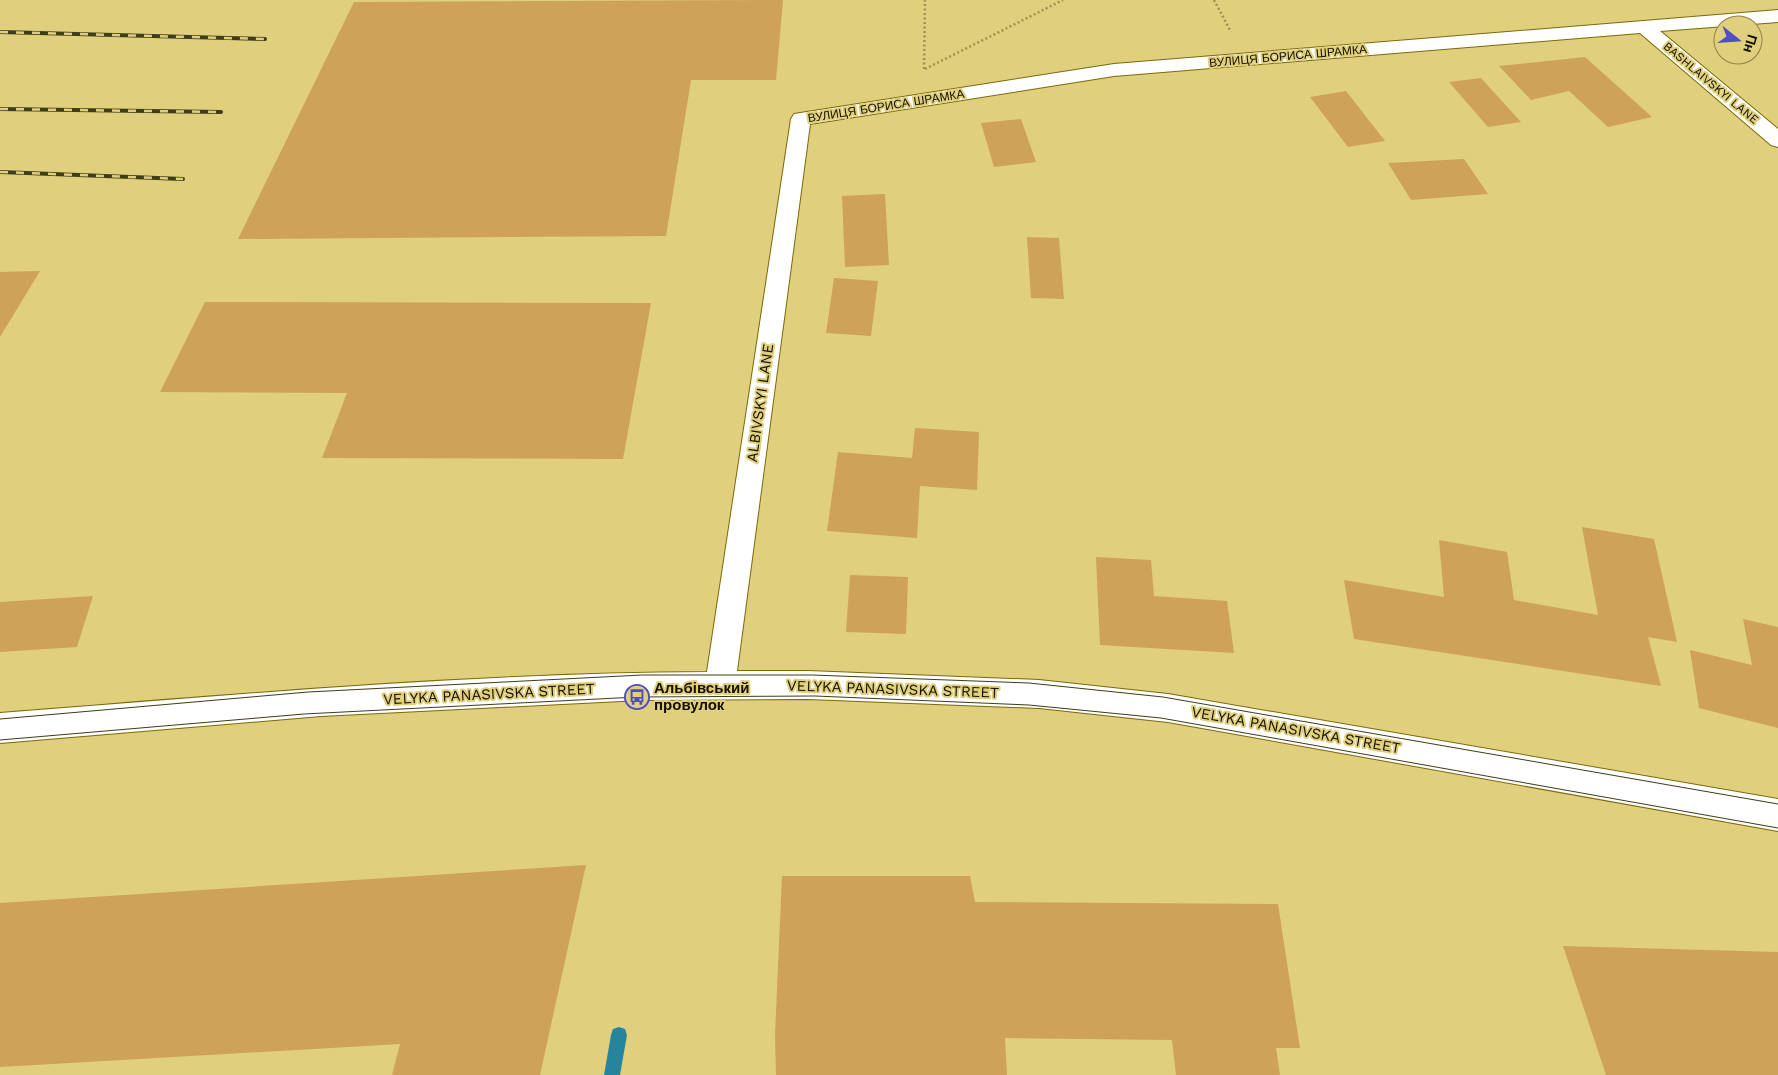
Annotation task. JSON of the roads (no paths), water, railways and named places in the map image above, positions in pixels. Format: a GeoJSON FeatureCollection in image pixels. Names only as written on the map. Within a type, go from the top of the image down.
{"type":"FeatureCollection","features":[{"type":"Feature","properties":{"kind":"street","name":"ВУЛИЦЯ БОРИСА ШРАМКА"},"geometry":{"type":"LineString","coordinates":[[801,119],[1114,70],[1778,16]]}},
{"type":"Feature","properties":{"kind":"street","name":"BASHLAIVSKYI LANE"},"geometry":{"type":"LineString","coordinates":[[1644,27],[1778,140]]}},
{"type":"Feature","properties":{"kind":"street","name":"ALBIVSKYI LANE"},"geometry":{"type":"LineString","coordinates":[[720,686],[801,119]]}},
{"type":"Feature","properties":{"kind":"street","name":"VELYKA PANASIVSKA STREET"},"geometry":{"type":"LineString","coordinates":[[0,728],[321,702],[632,687],[808,685],[1039,694],[1168,708],[1778,815]]}},
{"type":"Feature","properties":{"kind":"waterway"},"geometry":{"type":"LineString","coordinates":[[612,1075],[619,1035]]}},
{"type":"Feature","properties":{"kind":"tram line"},"geometry":{"type":"LineString","coordinates":[[0,719],[308,692],[642,675],[812,675],[1029,683],[1163,697],[1778,804]]}},
{"type":"Feature","properties":{"kind":"tram line"},"geometry":{"type":"LineString","coordinates":[[0,740],[304,714],[637,697],[815,696],[1029,705],[1161,718],[1778,828]]}},
{"type":"Feature","properties":{"kind":"railway"},"geometry":{"type":"LineString","coordinates":[[0,32],[265,39]]}},
{"type":"Feature","properties":{"kind":"railway"},"geometry":{"type":"LineString","coordinates":[[0,109],[221,112]]}},
{"type":"Feature","properties":{"kind":"railway"},"geometry":{"type":"LineString","coordinates":[[0,172],[183,179]]}},
{"type":"Feature","properties":{"kind":"place","name":"Альбівський провулок"},"geometry":{"type":"Point","coordinates":[637,697]}}]}
